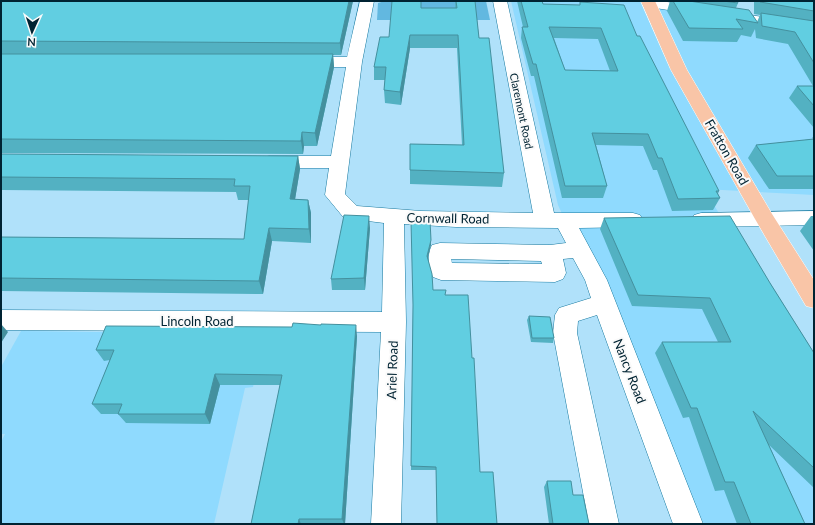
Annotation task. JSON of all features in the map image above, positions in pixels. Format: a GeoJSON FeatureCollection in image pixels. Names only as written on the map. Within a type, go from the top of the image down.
{"type":"FeatureCollection","features":[{"type":"Feature","properties":{"kind":"main road","name":"Fratton Road"},"geometry":{"type":"LineString","coordinates":[[648,2],[679,70],[765,219],[814,299]]}},
{"type":"Feature","properties":{"kind":"street","name":"Cornwall Road"},"geometry":{"type":"LineString","coordinates":[[367,1],[354,62],[335,195],[351,213],[394,217],[555,221],[649,220]]}},
{"type":"Feature","properties":{"kind":"street","name":"Claremont Road"},"geometry":{"type":"LineString","coordinates":[[500,1],[555,221]]}},
{"type":"Feature","properties":{"kind":"street"},"geometry":{"type":"LineString","coordinates":[[648,2],[744,12],[814,29]]}},
{"type":"Feature","properties":{"kind":"street"},"geometry":{"type":"LineString","coordinates":[[292,62],[354,62]]}},
{"type":"Feature","properties":{"kind":"street"},"geometry":{"type":"LineString","coordinates":[[253,162],[339,162]]}},
{"type":"Feature","properties":{"kind":"street","name":"Ariel Road"},"geometry":{"type":"LineString","coordinates":[[386,524],[394,322],[394,217]]}},
{"type":"Feature","properties":{"kind":"street"},"geometry":{"type":"LineString","coordinates":[[680,220],[814,218]]}},
{"type":"Feature","properties":{"kind":"street","name":"Nancy Road"},"geometry":{"type":"LineString","coordinates":[[555,221],[579,249],[596,280],[688,524]]}},
{"type":"Feature","properties":{"kind":"street"},"geometry":{"type":"LineString","coordinates":[[550,253],[579,249]]}},
{"type":"Feature","properties":{"kind":"street"},"geometry":{"type":"LineString","coordinates":[[604,302],[567,315],[565,333],[604,524]]}},
{"type":"Feature","properties":{"kind":"street","name":"Lincoln Road"},"geometry":{"type":"LineString","coordinates":[[1,320],[394,322]]}},
{"type":"Feature","properties":{"kind":"shaded area"},"geometry":{"type":"Polygon","coordinates":[[[385,1],[486,1],[490,20],[377,20],[378,3],[385,1]]]}},
{"type":"Feature","properties":{"kind":"shaded area"},"geometry":{"type":"Polygon","coordinates":[[[511,1],[641,1],[814,32],[814,195],[704,189],[814,367],[814,524],[704,524],[558,205],[511,1]]]}},
{"type":"Feature","properties":{"kind":"shaded area"},"geometry":{"type":"Polygon","coordinates":[[[21,331],[265,334],[253,387],[245,388],[214,524],[1,524],[1,442],[5,434],[1,434],[1,367],[21,331]]]}},
{"type":"Feature","properties":{"kind":"building"},"geometry":{"type":"Polygon","coordinates":[[[1,1],[349,1],[340,43],[1,41],[1,1]]]}},
{"type":"Feature","properties":{"kind":"building"},"geometry":{"type":"Polygon","coordinates":[[[392,1],[421,1],[421,8],[457,8],[456,1],[475,1],[479,38],[489,38],[504,173],[410,170],[410,144],[464,145],[458,35],[410,35],[400,92],[384,90],[386,67],[374,67],[380,37],[389,37],[392,1]]]}},
{"type":"Feature","properties":{"kind":"building"},"geometry":{"type":"Polygon","coordinates":[[[521,1],[542,1],[543,4],[580,5],[580,2],[624,5],[637,36],[640,36],[719,191],[716,191],[720,198],[678,199],[662,158],[658,158],[648,134],[592,133],[607,186],[565,186],[536,64],[533,64],[522,27],[528,27],[521,1]],[[549,27],[565,70],[618,71],[601,28],[549,27]]]}},
{"type":"Feature","properties":{"kind":"building"},"geometry":{"type":"Polygon","coordinates":[[[673,1],[689,1],[749,10],[758,23],[736,19],[743,29],[689,28],[673,1]]]}},
{"type":"Feature","properties":{"kind":"building"},"geometry":{"type":"Polygon","coordinates":[[[723,1],[737,1],[738,3],[723,1]]]}},
{"type":"Feature","properties":{"kind":"building"},"geometry":{"type":"Polygon","coordinates":[[[814,1],[814,11],[760,2],[814,1]]]}},
{"type":"Feature","properties":{"kind":"building"},"geometry":{"type":"Polygon","coordinates":[[[761,13],[814,21],[814,63],[795,32],[762,26],[761,13]]]}},
{"type":"Feature","properties":{"kind":"building"},"geometry":{"type":"Polygon","coordinates":[[[1,54],[333,54],[315,133],[302,132],[301,141],[1,139],[1,54]]]}},
{"type":"Feature","properties":{"kind":"building"},"geometry":{"type":"Polygon","coordinates":[[[797,86],[814,86],[814,106],[797,86]]]}},
{"type":"Feature","properties":{"kind":"building"},"geometry":{"type":"Polygon","coordinates":[[[814,139],[814,176],[777,176],[756,145],[814,139]]]}},
{"type":"Feature","properties":{"kind":"building"},"geometry":{"type":"Polygon","coordinates":[[[1,154],[298,156],[290,199],[308,200],[309,229],[269,228],[259,281],[1,278],[1,237],[244,239],[250,186],[234,186],[235,179],[1,177],[1,154]]]}},
{"type":"Feature","properties":{"kind":"building"},"geometry":{"type":"Polygon","coordinates":[[[344,215],[369,216],[364,278],[331,279],[344,215]]]}},
{"type":"Feature","properties":{"kind":"building"},"geometry":{"type":"Polygon","coordinates":[[[730,216],[814,353],[814,468],[753,411],[805,524],[751,524],[734,482],[725,482],[697,408],[691,408],[662,342],[731,342],[710,298],[638,295],[604,218],[730,216]]]}},
{"type":"Feature","properties":{"kind":"building"},"geometry":{"type":"Polygon","coordinates":[[[411,221],[430,221],[431,240],[427,256],[432,274],[433,290],[446,290],[445,295],[468,295],[472,358],[474,358],[480,472],[493,472],[497,524],[437,524],[436,467],[411,466],[413,305],[411,221]]]}},
{"type":"Feature","properties":{"kind":"building"},"geometry":{"type":"Polygon","coordinates":[[[529,316],[550,317],[554,338],[532,338],[529,316]]]}},
{"type":"Feature","properties":{"kind":"building"},"geometry":{"type":"Polygon","coordinates":[[[293,323],[356,325],[342,519],[299,519],[298,524],[251,524],[282,375],[215,374],[205,414],[118,414],[122,404],[92,404],[114,350],[96,350],[106,326],[292,327],[293,323]]]}},
{"type":"Feature","properties":{"kind":"building"},"geometry":{"type":"Polygon","coordinates":[[[547,481],[571,481],[573,495],[583,495],[589,524],[553,524],[547,481]]]}}]}
